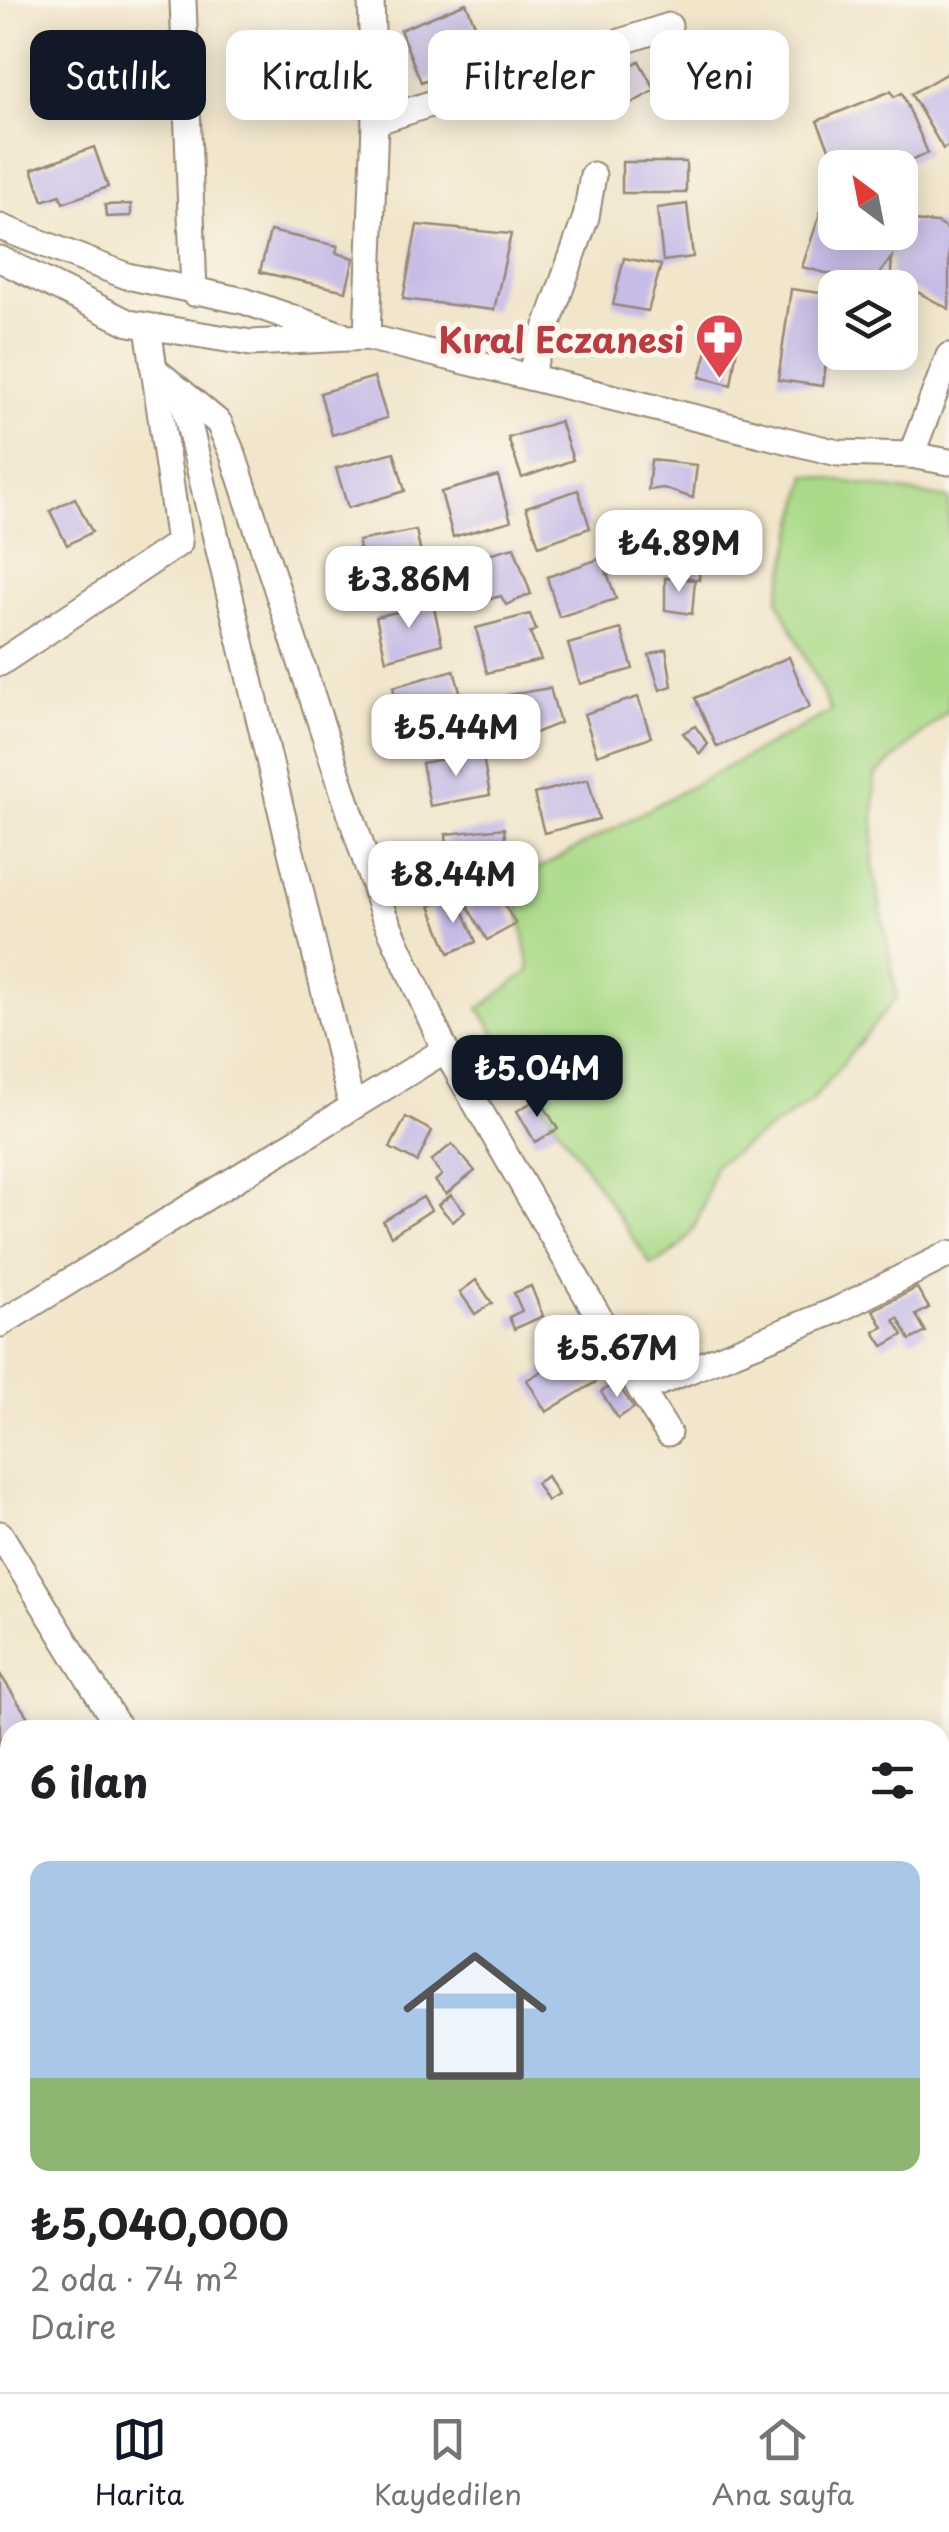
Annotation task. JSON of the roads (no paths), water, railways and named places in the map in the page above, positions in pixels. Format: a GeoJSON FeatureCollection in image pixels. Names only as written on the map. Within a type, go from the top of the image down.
{"type":"FeatureCollection","features":[{"type":"Feature","properties":{"kind":"street"},"geometry":{"type":"LineString","coordinates":[[183,0],[194,293]]}},
{"type":"Feature","properties":{"kind":"street"},"geometry":{"type":"LineString","coordinates":[[356,337],[375,122],[371,0]]}},
{"type":"Feature","properties":{"kind":"street"},"geometry":{"type":"LineString","coordinates":[[375,122],[669,26]]}},
{"type":"Feature","properties":{"kind":"street"},"geometry":{"type":"LineString","coordinates":[[529,377],[586,218],[594,176]]}},
{"type":"Feature","properties":{"kind":"street"},"geometry":{"type":"LineString","coordinates":[[0,227],[127,276],[244,301],[356,337],[838,453],[912,455],[949,462]]}},
{"type":"Feature","properties":{"kind":"street"},"geometry":{"type":"LineString","coordinates":[[0,259],[128,323],[251,344],[356,337]]}},
{"type":"Feature","properties":{"kind":"street"},"geometry":{"type":"LineString","coordinates":[[0,664],[179,543],[148,327]]}},
{"type":"Feature","properties":{"kind":"street"},"geometry":{"type":"LineString","coordinates":[[912,455],[949,356]]}},
{"type":"Feature","properties":{"kind":"street"},"geometry":{"type":"LineString","coordinates":[[154,369],[219,423],[234,455],[383,913],[445,1050],[668,1433]]}},
{"type":"Feature","properties":{"kind":"street"},"geometry":{"type":"LineString","coordinates":[[181,390],[352,1107]]}},
{"type":"Feature","properties":{"kind":"street"},"geometry":{"type":"LineString","coordinates":[[0,1324],[445,1050]]}},
{"type":"Feature","properties":{"kind":"street"},"geometry":{"type":"LineString","coordinates":[[641,1390],[837,1310],[949,1254]]}},
{"type":"Feature","properties":{"kind":"street"},"geometry":{"type":"LineString","coordinates":[[0,1534],[114,1720]]}},
{"type":"Feature","properties":{"kind":"place","name":"Kıral Eczanesi"},"geometry":{"type":"Point","coordinates":[719,380]}}]}
